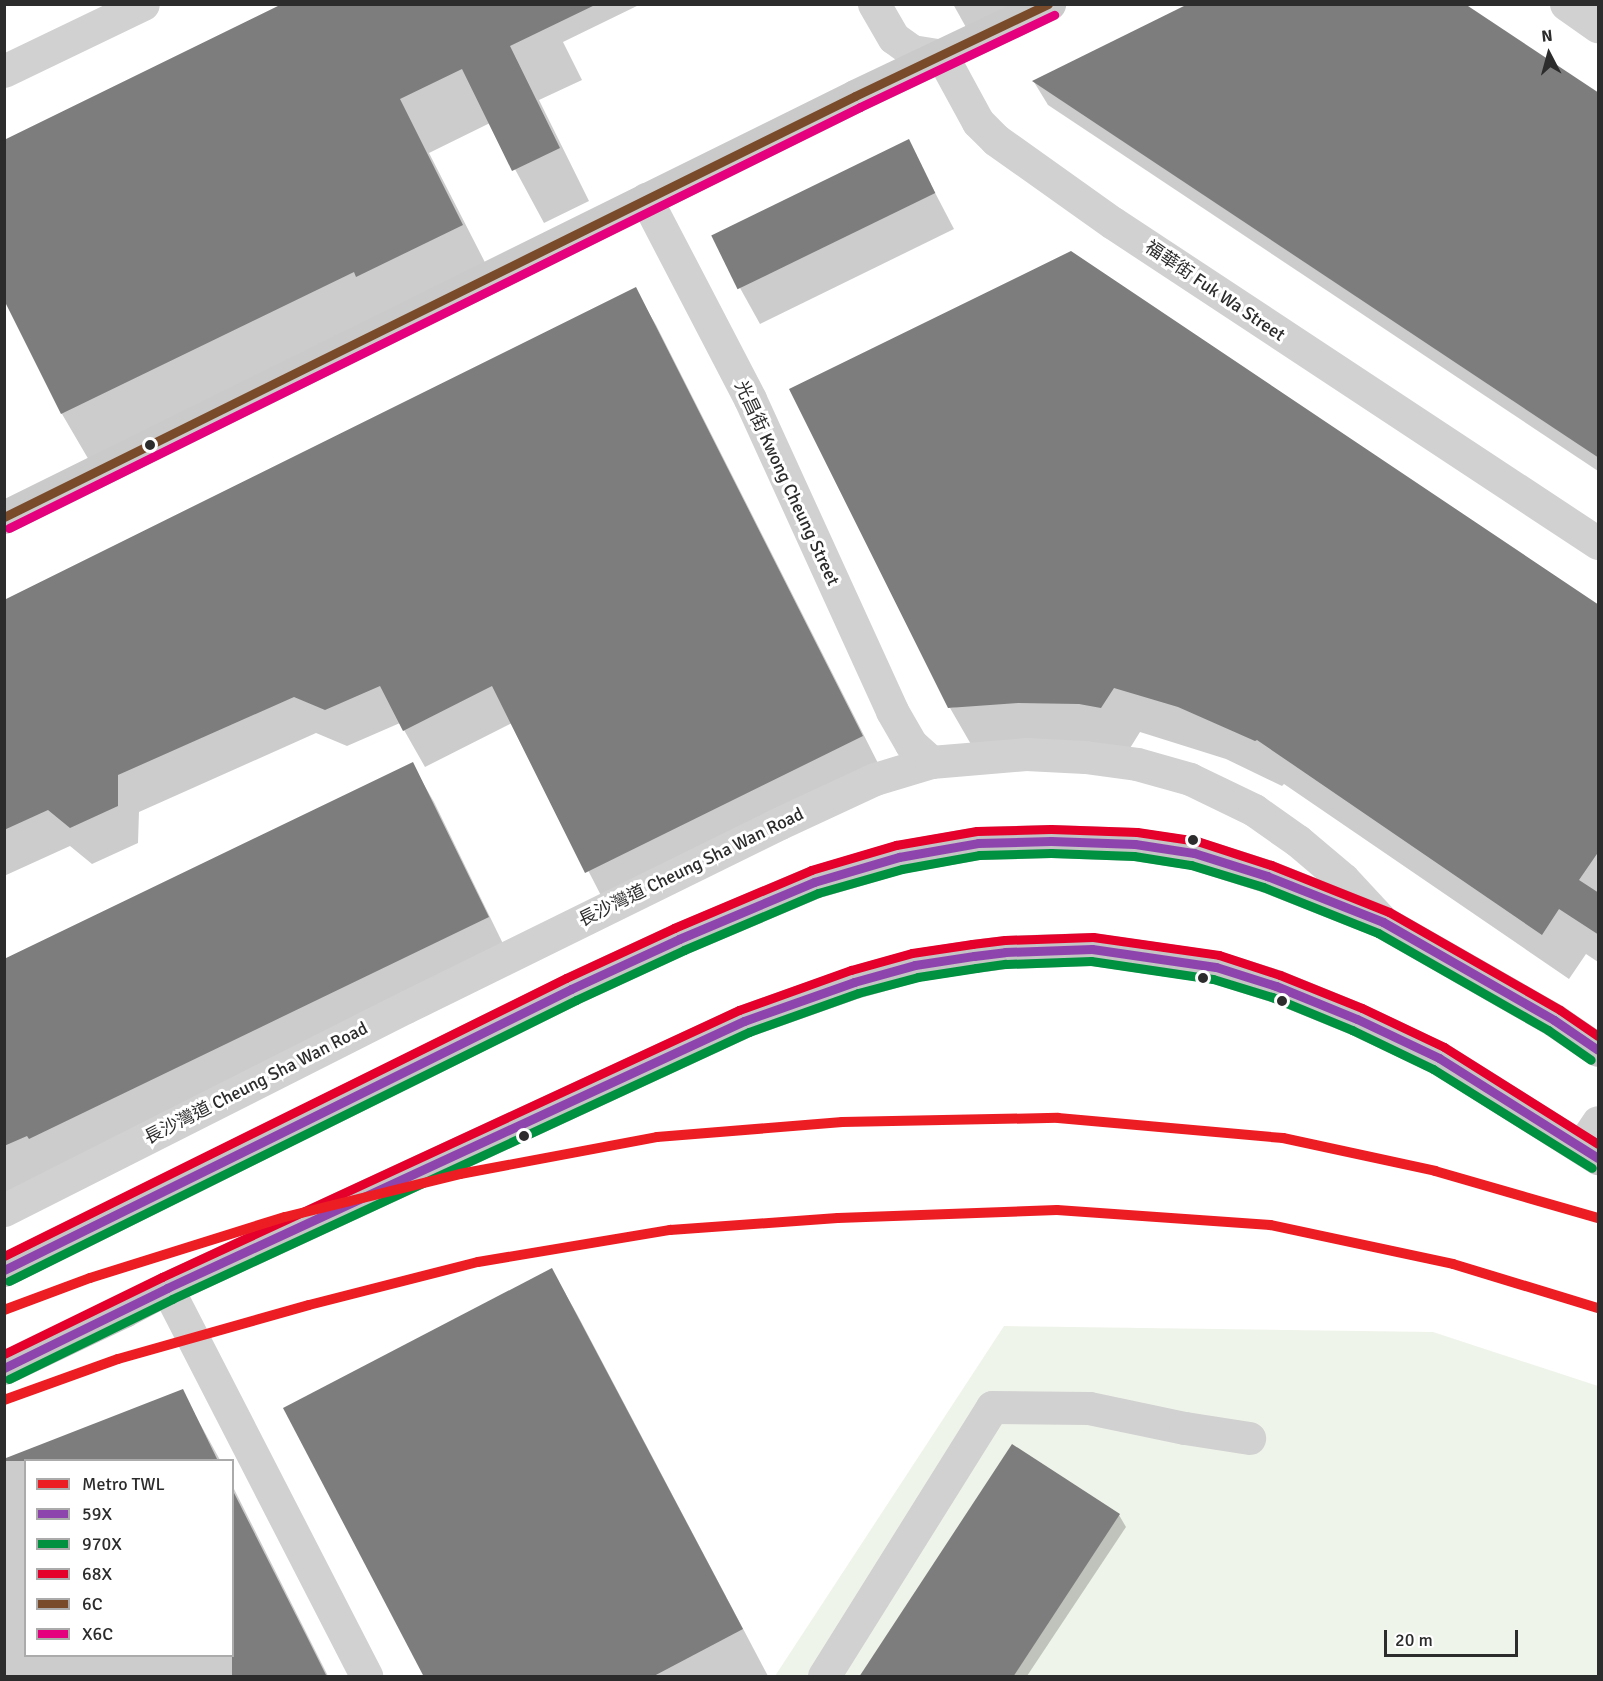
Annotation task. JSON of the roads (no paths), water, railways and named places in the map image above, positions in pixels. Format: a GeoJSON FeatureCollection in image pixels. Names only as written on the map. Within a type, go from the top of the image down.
{"type":"FeatureCollection","features":[{"type":"Feature","properties":{"kind":"main road"},"geometry":{"type":"LineString","coordinates":[[4,517],[855,96],[1049,4]]}},
{"type":"Feature","properties":{"kind":"main road","name":"長沙灣道 Cheung Sha Wan Road"},"geometry":{"type":"LineString","coordinates":[[4,1270],[657,949],[814,882],[899,857],[978,843],[1051,841],[1135,844],[1194,853],[1268,876],[1383,922],[1554,1020],[1599,1050]]}},
{"type":"Feature","properties":{"kind":"main road"},"geometry":{"type":"LineString","coordinates":[[4,1368],[167,1288],[744,1021],[854,982],[915,965],[1005,952],[1092,949],[1216,967],[1276,986],[1357,1019],[1439,1058],[1593,1143]]}},
{"type":"Feature","properties":{"kind":"street"},"geometry":{"type":"LineString","coordinates":[[4,71],[143,4]]}},
{"type":"Feature","properties":{"kind":"street"},"geometry":{"type":"LineString","coordinates":[[874,4],[894,38],[912,51],[942,56]]}},
{"type":"Feature","properties":{"kind":"street"},"geometry":{"type":"LineString","coordinates":[[1566,4],[1599,26]]}},
{"type":"Feature","properties":{"kind":"street","name":"福華街 Fuk Wa Street"},"geometry":{"type":"LineString","coordinates":[[942,56],[978,122],[996,140],[1132,236],[1599,543]]}},
{"type":"Feature","properties":{"kind":"street","name":"光昌街 Kwong Cheung Street"},"geometry":{"type":"LineString","coordinates":[[646,199],[750,399],[892,711],[911,744],[931,762]]}},
{"type":"Feature","properties":{"kind":"street","name":"長沙灣道 Cheung Sha Wan Road"},"geometry":{"type":"LineString","coordinates":[[4,1210],[405,1006],[780,823],[875,779],[931,762],[1026,754],[1084,757],[1137,764],[1190,780],[1254,810],[1298,841],[1343,879],[1383,922]]}},
{"type":"Feature","properties":{"kind":"street"},"geometry":{"type":"LineString","coordinates":[[167,1288],[366,1677]]}},
{"type":"Feature","properties":{"kind":"street"},"geometry":{"type":"LineString","coordinates":[[824,1677],[992,1407],[1089,1408],[1185,1428],[1249,1438]]}},
{"type":"Feature","properties":{"kind":"metro line","name":"TWL"},"geometry":{"type":"LineString","coordinates":[[4,1310],[90,1278],[285,1217],[460,1174],[657,1137],[842,1122],[1058,1118],[1283,1138],[1435,1171],[1598,1218]]}},
{"type":"Feature","properties":{"kind":"metro line","name":"TWL"},"geometry":{"type":"LineString","coordinates":[[4,1400],[118,1359],[309,1305],[478,1262],[670,1230],[838,1218],[1057,1210],[1270,1225],[1453,1264],[1598,1308]]}}]}
